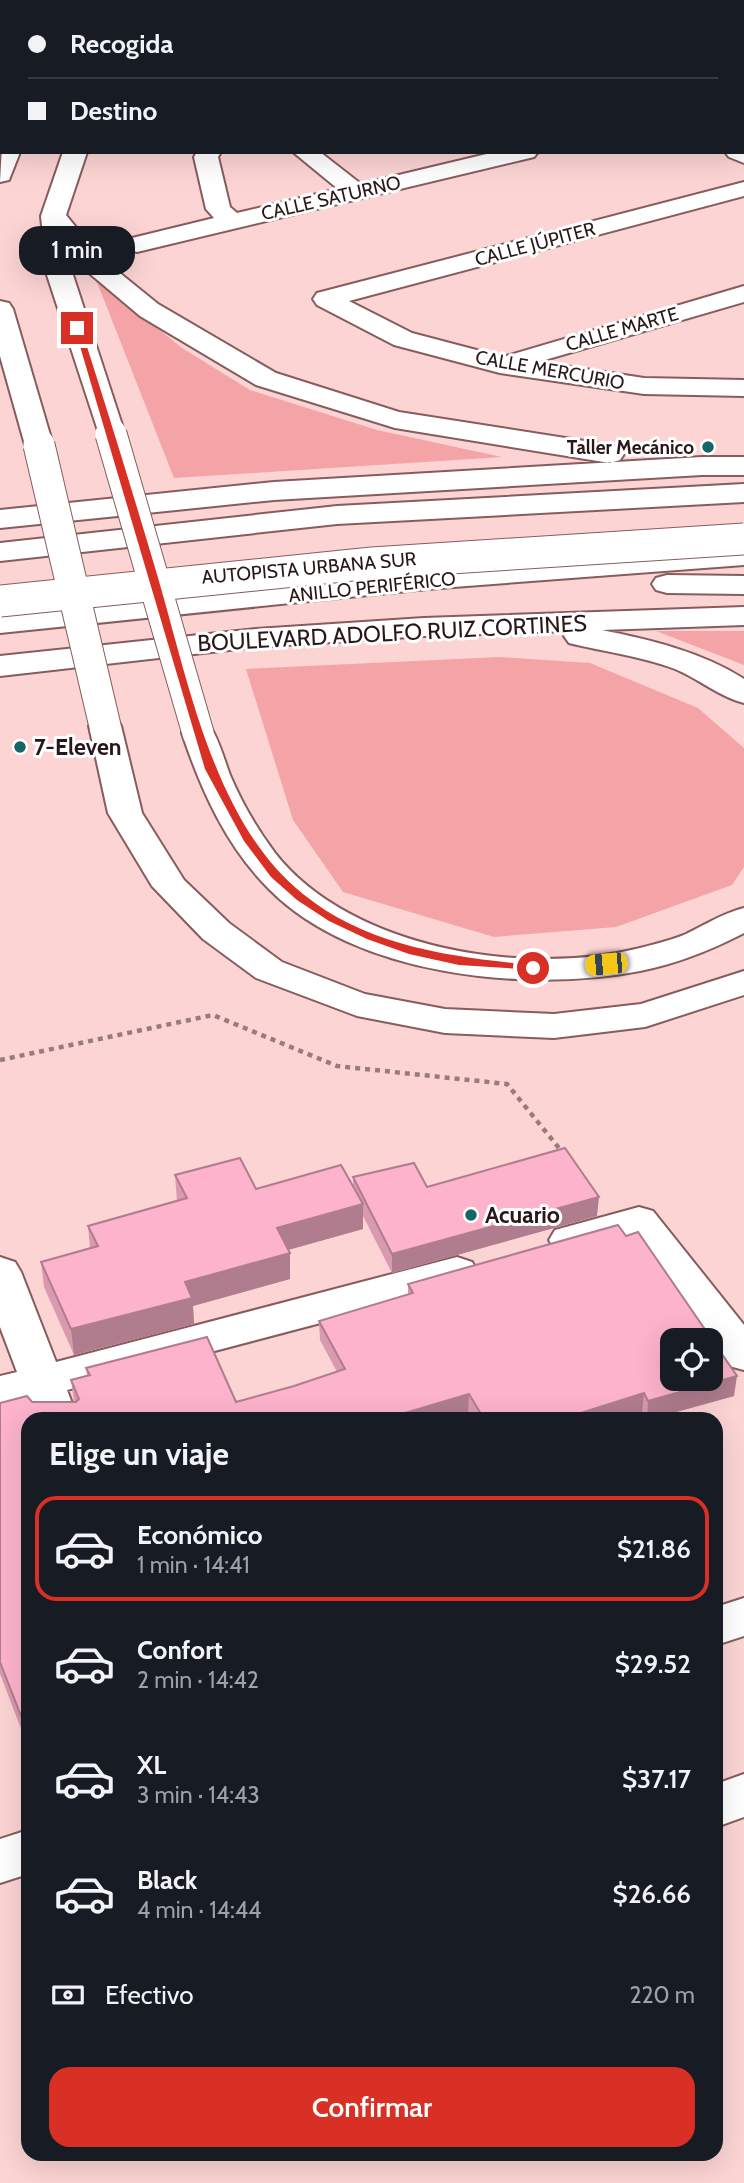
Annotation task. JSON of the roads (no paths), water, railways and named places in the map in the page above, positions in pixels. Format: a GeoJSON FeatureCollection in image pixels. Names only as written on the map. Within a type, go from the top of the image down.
{"type":"FeatureCollection","features":[{"type":"Feature","properties":{"kind":"main road"},"geometry":{"type":"LineString","coordinates":[[0,175],[7,154]]}},
{"type":"Feature","properties":{"kind":"main road"},"geometry":{"type":"LineString","coordinates":[[74,154],[53,216],[60,275],[111,434],[210,769],[248,839],[275,874],[300,898],[370,937],[413,951],[508,968],[606,964],[652,956],[694,943],[744,919]]}},
{"type":"Feature","properties":{"kind":"main road"},"geometry":{"type":"LineString","coordinates":[[208,154],[206,157],[218,209],[232,222]]}},
{"type":"Feature","properties":{"kind":"main road"},"geometry":{"type":"LineString","coordinates":[[308,154],[357,192]]}},
{"type":"Feature","properties":{"kind":"main road","name":"CALLE SATURNO"},"geometry":{"type":"LineString","coordinates":[[137,244],[509,154]]}},
{"type":"Feature","properties":{"kind":"main road","name":"CALLE JÚPITER"},"geometry":{"type":"LineString","coordinates":[[326,299],[744,189]]}},
{"type":"Feature","properties":{"kind":"main road"},"geometry":{"type":"LineString","coordinates":[[53,216],[90,262],[149,310],[266,379],[395,420],[556,447],[702,466]]}},
{"type":"Feature","properties":{"kind":"main road","name":"CALLE MARTE"},"geometry":{"type":"LineString","coordinates":[[500,365],[744,294]]}},
{"type":"Feature","properties":{"kind":"main road","name":"CALLE MERCURIO"},"geometry":{"type":"LineString","coordinates":[[326,299],[403,338],[500,365],[644,386],[744,388]]}},
{"type":"Feature","properties":{"kind":"main road"},"geometry":{"type":"LineString","coordinates":[[0,309],[39,445],[125,813],[170,886],[216,931],[270,970],[282,975],[357,1004],[445,1021],[554,1026],[645,1015],[744,983]]}},
{"type":"Feature","properties":{"kind":"main road"},"geometry":{"type":"LineString","coordinates":[[0,519],[274,491],[702,466],[744,467]]}},
{"type":"Feature","properties":{"kind":"main road"},"geometry":{"type":"LineString","coordinates":[[0,552],[535,492],[744,481]]}},
{"type":"Feature","properties":{"kind":"main road"},"geometry":{"type":"LineString","coordinates":[[337,515],[744,493]]}},
{"type":"Feature","properties":{"kind":"main road","name":"AUTOPISTA URBANA SUR"},"geometry":{"type":"LineString","coordinates":[[0,576],[340,540],[516,526],[744,515]]}},
{"type":"Feature","properties":{"kind":"main road","name":"AUTOPISTA URBANA SUR"},"geometry":{"type":"LineString","coordinates":[[0,601],[348,564],[495,552],[744,538]]}},
{"type":"Feature","properties":{"kind":"main road","name":"ANILLO PERIFÉRICO"},"geometry":{"type":"LineString","coordinates":[[0,624],[427,580],[744,556]]}},
{"type":"Feature","properties":{"kind":"main road"},"geometry":{"type":"LineString","coordinates":[[427,580],[744,585]]}},
{"type":"Feature","properties":{"kind":"main road","name":"BOULEVARD ADOLFO RUIZ CORTINES"},"geometry":{"type":"LineString","coordinates":[[0,666],[256,638],[424,627],[744,616]]}},
{"type":"Feature","properties":{"kind":"main road"},"geometry":{"type":"LineString","coordinates":[[424,627],[509,627],[593,638],[672,659],[707,673],[744,693]]}},
{"type":"Feature","properties":{"kind":"main road"},"geometry":{"type":"LineString","coordinates":[[0,1392],[386,1292],[639,1221],[744,1355]]}},
{"type":"Feature","properties":{"kind":"main road"},"geometry":{"type":"LineString","coordinates":[[0,1272],[54,1412]]}},
{"type":"Feature","properties":{"kind":"main road"},"geometry":{"type":"LineString","coordinates":[[723,1624],[744,1617]]}},
{"type":"Feature","properties":{"kind":"main road"},"geometry":{"type":"LineString","coordinates":[[0,1861],[21,1854]]}},
{"type":"Feature","properties":{"kind":"place","name":"Taller Mecánico"},"geometry":{"type":"Point","coordinates":[708,447]}},
{"type":"Feature","properties":{"kind":"place","name":"7-Eleven"},"geometry":{"type":"Point","coordinates":[20,747]}},
{"type":"Feature","properties":{"kind":"place","name":"Acuario"},"geometry":{"type":"Point","coordinates":[471,1215]}}]}
